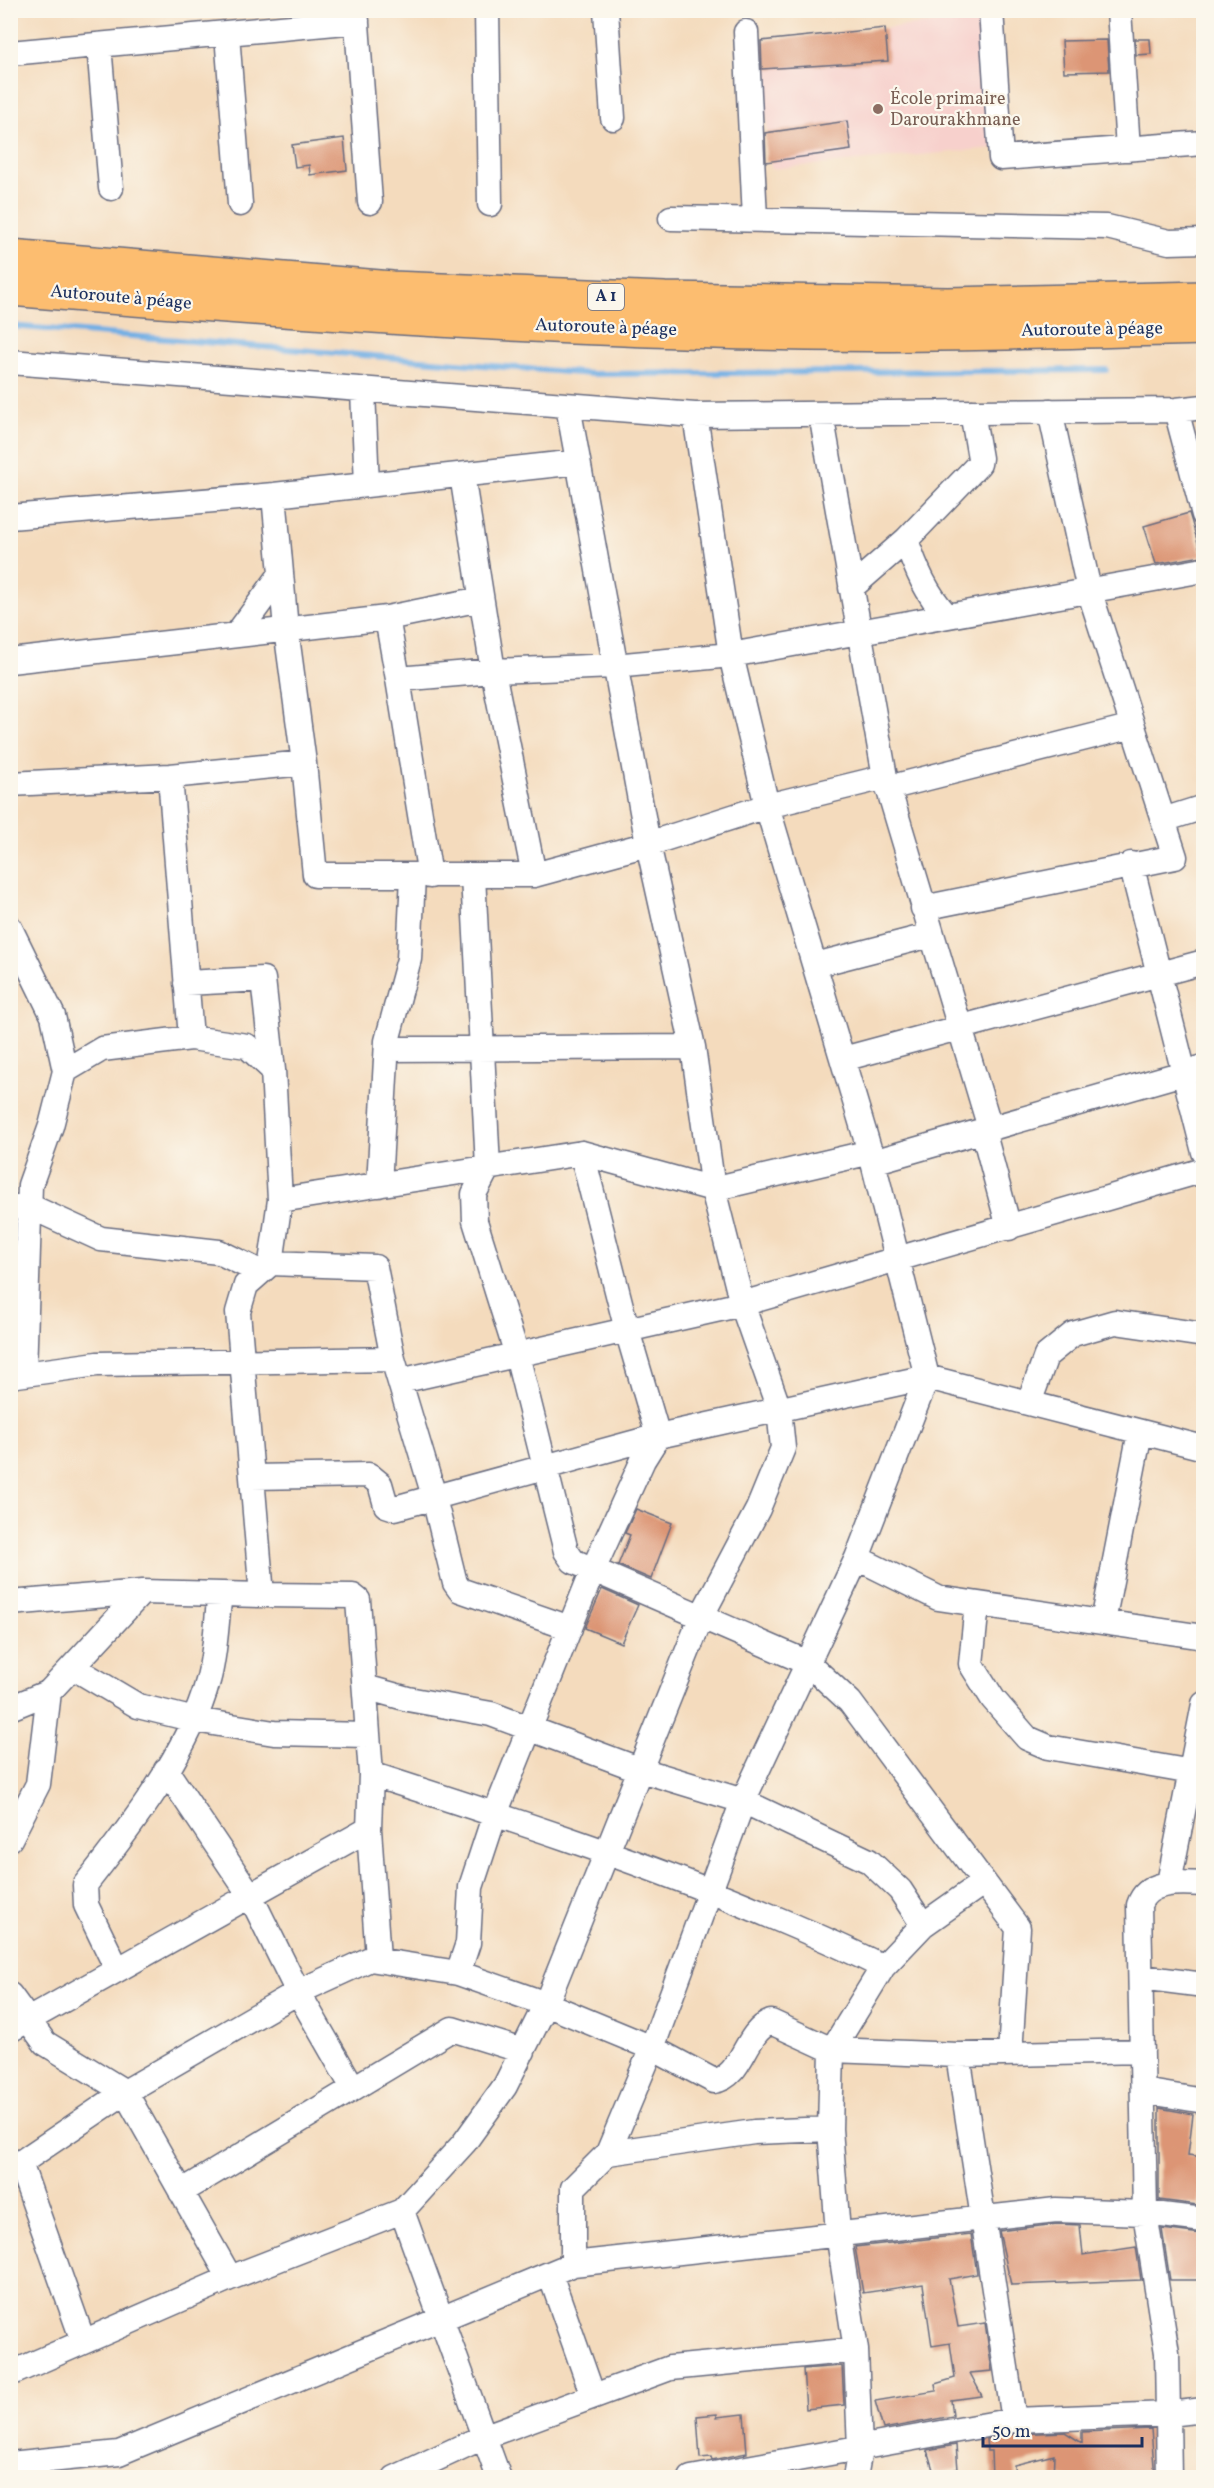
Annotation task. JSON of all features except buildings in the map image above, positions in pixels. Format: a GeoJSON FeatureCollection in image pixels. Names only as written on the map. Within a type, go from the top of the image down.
{"type":"FeatureCollection","features":[{"type":"Feature","properties":{"kind":"highway","name":"A 1"},"geometry":{"type":"LineString","coordinates":[[10,256],[392,288],[677,300],[948,304],[1203,298]]}},
{"type":"Feature","properties":{"kind":"highway","name":"Autoroute à péage"},"geometry":{"type":"LineString","coordinates":[[10,289],[393,319],[658,330],[844,334],[1203,328]]}},
{"type":"Feature","properties":{"kind":"street"},"geometry":{"type":"LineString","coordinates":[[487,10],[490,204]]}},
{"type":"Feature","properties":{"kind":"street"},"geometry":{"type":"LineString","coordinates":[[606,10],[613,118]]}},
{"type":"Feature","properties":{"kind":"street"},"geometry":{"type":"LineString","coordinates":[[991,10],[1001,158],[1203,143]]}},
{"type":"Feature","properties":{"kind":"street"},"geometry":{"type":"LineString","coordinates":[[1119,10],[1128,148]]}},
{"type":"Feature","properties":{"kind":"street"},"geometry":{"type":"LineString","coordinates":[[10,53],[227,33],[356,16],[370,202]]}},
{"type":"Feature","properties":{"kind":"street"},"geometry":{"type":"LineString","coordinates":[[746,32],[755,219]]}},
{"type":"Feature","properties":{"kind":"street"},"geometry":{"type":"LineString","coordinates":[[227,33],[240,204]]}},
{"type":"Feature","properties":{"kind":"street"},"geometry":{"type":"LineString","coordinates":[[99,45],[111,188]]}},
{"type":"Feature","properties":{"kind":"street"},"geometry":{"type":"LineString","coordinates":[[671,218],[1107,227],[1169,242],[1203,241]]}},
{"type":"Feature","properties":{"kind":"street"},"geometry":{"type":"LineString","coordinates":[[10,362],[695,415],[1176,410],[1203,407]]}},
{"type":"Feature","properties":{"kind":"street"},"geometry":{"type":"LineString","coordinates":[[363,391],[368,485]]}},
{"type":"Feature","properties":{"kind":"street"},"geometry":{"type":"LineString","coordinates":[[10,2374],[230,2278],[402,2211],[464,2143],[505,2086],[546,2004],[605,1852],[641,1770],[702,1615],[758,1509],[783,1448],[779,1409],[742,1304],[713,1189],[693,1047],[648,844],[568,406]]}},
{"type":"Feature","properties":{"kind":"street"},"geometry":{"type":"LineString","coordinates":[[1176,410],[1203,515]]}},
{"type":"Feature","properties":{"kind":"street"},"geometry":{"type":"LineString","coordinates":[[923,908],[1131,864],[1175,857],[1089,590],[1050,411]]}},
{"type":"Feature","properties":{"kind":"street"},"geometry":{"type":"LineString","coordinates":[[851,588],[906,540],[979,464],[972,412]]}},
{"type":"Feature","properties":{"kind":"street"},"geometry":{"type":"LineString","coordinates":[[821,414],[887,782],[959,1027],[1009,1228]]}},
{"type":"Feature","properties":{"kind":"street"},"geometry":{"type":"LineString","coordinates":[[573,2264],[573,2188],[608,2153],[652,2048],[708,1890],[743,1801],[857,1558],[927,1377],[872,1157],[767,806],[731,655],[695,415]]}},
{"type":"Feature","properties":{"kind":"street"},"geometry":{"type":"LineString","coordinates":[[10,518],[274,495],[578,462]]}},
{"type":"Feature","properties":{"kind":"street"},"geometry":{"type":"LineString","coordinates":[[462,475],[493,671],[534,875]]}},
{"type":"Feature","properties":{"kind":"street"},"geometry":{"type":"LineString","coordinates":[[274,495],[286,629],[304,763],[315,875],[534,875],[648,844],[767,806],[887,782],[1133,726]]}},
{"type":"Feature","properties":{"kind":"street"},"geometry":{"type":"LineString","coordinates":[[906,540],[919,578],[931,598],[947,616]]}},
{"type":"Feature","properties":{"kind":"street"},"geometry":{"type":"LineString","coordinates":[[398,679],[493,671],[614,666],[731,655],[1203,570]]}},
{"type":"Feature","properties":{"kind":"street"},"geometry":{"type":"LineString","coordinates":[[237,634],[281,574]]}},
{"type":"Feature","properties":{"kind":"street"},"geometry":{"type":"LineString","coordinates":[[10,661],[387,618],[481,599]]}},
{"type":"Feature","properties":{"kind":"street"},"geometry":{"type":"LineString","coordinates":[[379,1185],[387,1049],[409,959],[421,876],[398,679],[387,618]]}},
{"type":"Feature","properties":{"kind":"street"},"geometry":{"type":"LineString","coordinates":[[10,784],[170,777],[304,763]]}},
{"type":"Feature","properties":{"kind":"street"},"geometry":{"type":"LineString","coordinates":[[170,777],[191,1038]]}},
{"type":"Feature","properties":{"kind":"street"},"geometry":{"type":"LineString","coordinates":[[1163,820],[1203,807]]}},
{"type":"Feature","properties":{"kind":"street"},"geometry":{"type":"LineString","coordinates":[[1131,864],[1158,972],[1193,1069],[1203,1152]]}},
{"type":"Feature","properties":{"kind":"street"},"geometry":{"type":"LineString","coordinates":[[473,876],[488,1167],[474,1194],[475,1221],[517,1355],[566,1551],[573,1561],[702,1615],[808,1663],[850,1702],[1018,1929],[1010,2054]]}},
{"type":"Feature","properties":{"kind":"street"},"geometry":{"type":"LineString","coordinates":[[10,928],[53,1016],[65,1071],[51,1126],[20,1206],[17,1375],[97,1364],[242,1362],[397,1370],[517,1355],[742,1304],[1203,1170]]}},
{"type":"Feature","properties":{"kind":"street"},"geometry":{"type":"LineString","coordinates":[[815,965],[931,935]]}},
{"type":"Feature","properties":{"kind":"street"},"geometry":{"type":"LineString","coordinates":[[843,1059],[1158,972],[1203,962]]}},
{"type":"Feature","properties":{"kind":"street"},"geometry":{"type":"LineString","coordinates":[[186,983],[263,979],[273,1070],[280,1200],[266,1268],[246,1285],[238,1312],[262,1595]]}},
{"type":"Feature","properties":{"kind":"street"},"geometry":{"type":"LineString","coordinates":[[65,1071],[102,1049],[191,1038],[247,1046],[273,1070]]}},
{"type":"Feature","properties":{"kind":"street"},"geometry":{"type":"LineString","coordinates":[[387,1049],[693,1047]]}},
{"type":"Feature","properties":{"kind":"street"},"geometry":{"type":"LineString","coordinates":[[280,1200],[582,1153],[713,1189],[872,1157],[986,1129],[1193,1069]]}},
{"type":"Feature","properties":{"kind":"street"},"geometry":{"type":"LineString","coordinates":[[458,1973],[468,1943],[471,1887],[495,1814],[593,1570],[643,1460],[658,1436],[627,1330],[582,1153]]}},
{"type":"Feature","properties":{"kind":"street"},"geometry":{"type":"LineString","coordinates":[[20,1206],[101,1239],[219,1252],[266,1268],[375,1267],[397,1370],[433,1497],[451,1573],[460,1590],[570,1628]]}},
{"type":"Feature","properties":{"kind":"street"},"geometry":{"type":"LineString","coordinates":[[1029,1403],[1047,1356],[1072,1334],[1115,1322],[1203,1335]]}},
{"type":"Feature","properties":{"kind":"street"},"geometry":{"type":"LineString","coordinates":[[252,1477],[369,1475],[380,1484],[386,1505],[395,1508],[658,1436],[927,1377],[1203,1448]]}},
{"type":"Feature","properties":{"kind":"street"},"geometry":{"type":"LineString","coordinates":[[1103,1622],[1140,1432]]}},
{"type":"Feature","properties":{"kind":"street"},"geometry":{"type":"LineString","coordinates":[[857,1558],[938,1598],[1203,1637]]}},
{"type":"Feature","properties":{"kind":"street"},"geometry":{"type":"LineString","coordinates":[[10,1708],[49,1692],[74,1668],[142,1592]]}},
{"type":"Feature","properties":{"kind":"street"},"geometry":{"type":"LineString","coordinates":[[10,1603],[142,1592],[353,1596],[358,1600],[371,1773],[369,1829],[378,1959]]}},
{"type":"Feature","properties":{"kind":"street"},"geometry":{"type":"LineString","coordinates":[[117,1969],[86,1905],[85,1886],[166,1770],[195,1720],[209,1679],[220,1594]]}},
{"type":"Feature","properties":{"kind":"street"},"geometry":{"type":"LineString","coordinates":[[977,1604],[971,1664],[993,1699],[1027,1738],[1048,1748],[1192,1772]]}},
{"type":"Feature","properties":{"kind":"street"},"geometry":{"type":"LineString","coordinates":[[74,1668],[138,1706],[195,1720],[274,1733],[368,1735]]}},
{"type":"Feature","properties":{"kind":"street"},"geometry":{"type":"LineString","coordinates":[[365,1687],[408,1699],[492,1714],[641,1770],[743,1801],[869,1861],[900,1890],[923,1925]]}},
{"type":"Feature","properties":{"kind":"street"},"geometry":{"type":"LineString","coordinates":[[10,1839],[38,1784],[49,1692]]}},
{"type":"Feature","properties":{"kind":"street"},"geometry":{"type":"LineString","coordinates":[[1168,1883],[1192,1772],[1203,1704]]}},
{"type":"Feature","properties":{"kind":"street"},"geometry":{"type":"LineString","coordinates":[[166,1770],[250,1895],[298,1992],[352,2086]]}},
{"type":"Feature","properties":{"kind":"street"},"geometry":{"type":"LineString","coordinates":[[371,1773],[605,1852],[708,1890],[846,1947],[883,1967]]}},
{"type":"Feature","properties":{"kind":"street"},"geometry":{"type":"LineString","coordinates":[[19,2024],[369,1829]]}},
{"type":"Feature","properties":{"kind":"street"},"geometry":{"type":"LineString","coordinates":[[864,2478],[855,2477],[860,2449],[856,2350],[838,2233],[830,2129],[832,2050],[883,1967],[923,1925],[984,1882]]}},
{"type":"Feature","properties":{"kind":"street"},"geometry":{"type":"LineString","coordinates":[[1169,2478],[1167,2353],[1145,2213],[1139,1905],[1142,1897],[1147,1893],[1168,1883],[1203,1884]]}},
{"type":"Feature","properties":{"kind":"street"},"geometry":{"type":"LineString","coordinates":[[82,2342],[15,2164],[125,2092],[298,1992],[363,1960],[378,1959],[458,1973],[546,2004],[652,2048],[714,2081],[723,2080],[730,2074],[756,2031],[771,2022],[832,2050],[958,2055],[1142,2051]]}},
{"type":"Feature","properties":{"kind":"street"},"geometry":{"type":"LineString","coordinates":[[1141,1977],[1203,1985]]}},
{"type":"Feature","properties":{"kind":"street"},"geometry":{"type":"LineString","coordinates":[[10,1995],[19,2024],[45,2043],[125,2092],[230,2278]]}},
{"type":"Feature","properties":{"kind":"street"},"geometry":{"type":"LineString","coordinates":[[181,2192],[352,2086],[452,2029],[523,2050]]}},
{"type":"Feature","properties":{"kind":"street"},"geometry":{"type":"LineString","coordinates":[[958,2055],[971,2153],[984,2216],[1014,2420]]}},
{"type":"Feature","properties":{"kind":"street"},"geometry":{"type":"LineString","coordinates":[[1143,2091],[1203,2101]]}},
{"type":"Feature","properties":{"kind":"street"},"geometry":{"type":"LineString","coordinates":[[608,2153],[754,2132],[830,2129]]}},
{"type":"Feature","properties":{"kind":"street"},"geometry":{"type":"LineString","coordinates":[[10,2464],[119,2453],[573,2264],[984,2216],[1056,2210],[1145,2213],[1203,2220]]}},
{"type":"Feature","properties":{"kind":"street"},"geometry":{"type":"LineString","coordinates":[[402,2211],[499,2478]]}},
{"type":"Feature","properties":{"kind":"street"},"geometry":{"type":"LineString","coordinates":[[550,2274],[593,2396]]}},
{"type":"Feature","properties":{"kind":"street"},"geometry":{"type":"LineString","coordinates":[[395,2478],[483,2437],[670,2368],[856,2350]]}},
{"type":"Feature","properties":{"kind":"street"},"geometry":{"type":"LineString","coordinates":[[691,2478],[1014,2420],[1169,2414],[1203,2410]]}},
{"type":"Feature","properties":{"kind":"shaded area","name":"École primaire Darourakhmane"},"geometry":{"type":"Polygon","coordinates":[[[984,18],[994,148],[771,169],[759,41],[984,18]]]}},
{"type":"Feature","properties":{"kind":"waterway"},"geometry":{"type":"LineString","coordinates":[[10,326],[592,374],[1106,370]]}},
{"type":"Feature","properties":{"kind":"place","name":"École primaire Darourakhmane"},"geometry":{"type":"Point","coordinates":[878,109]}}]}
